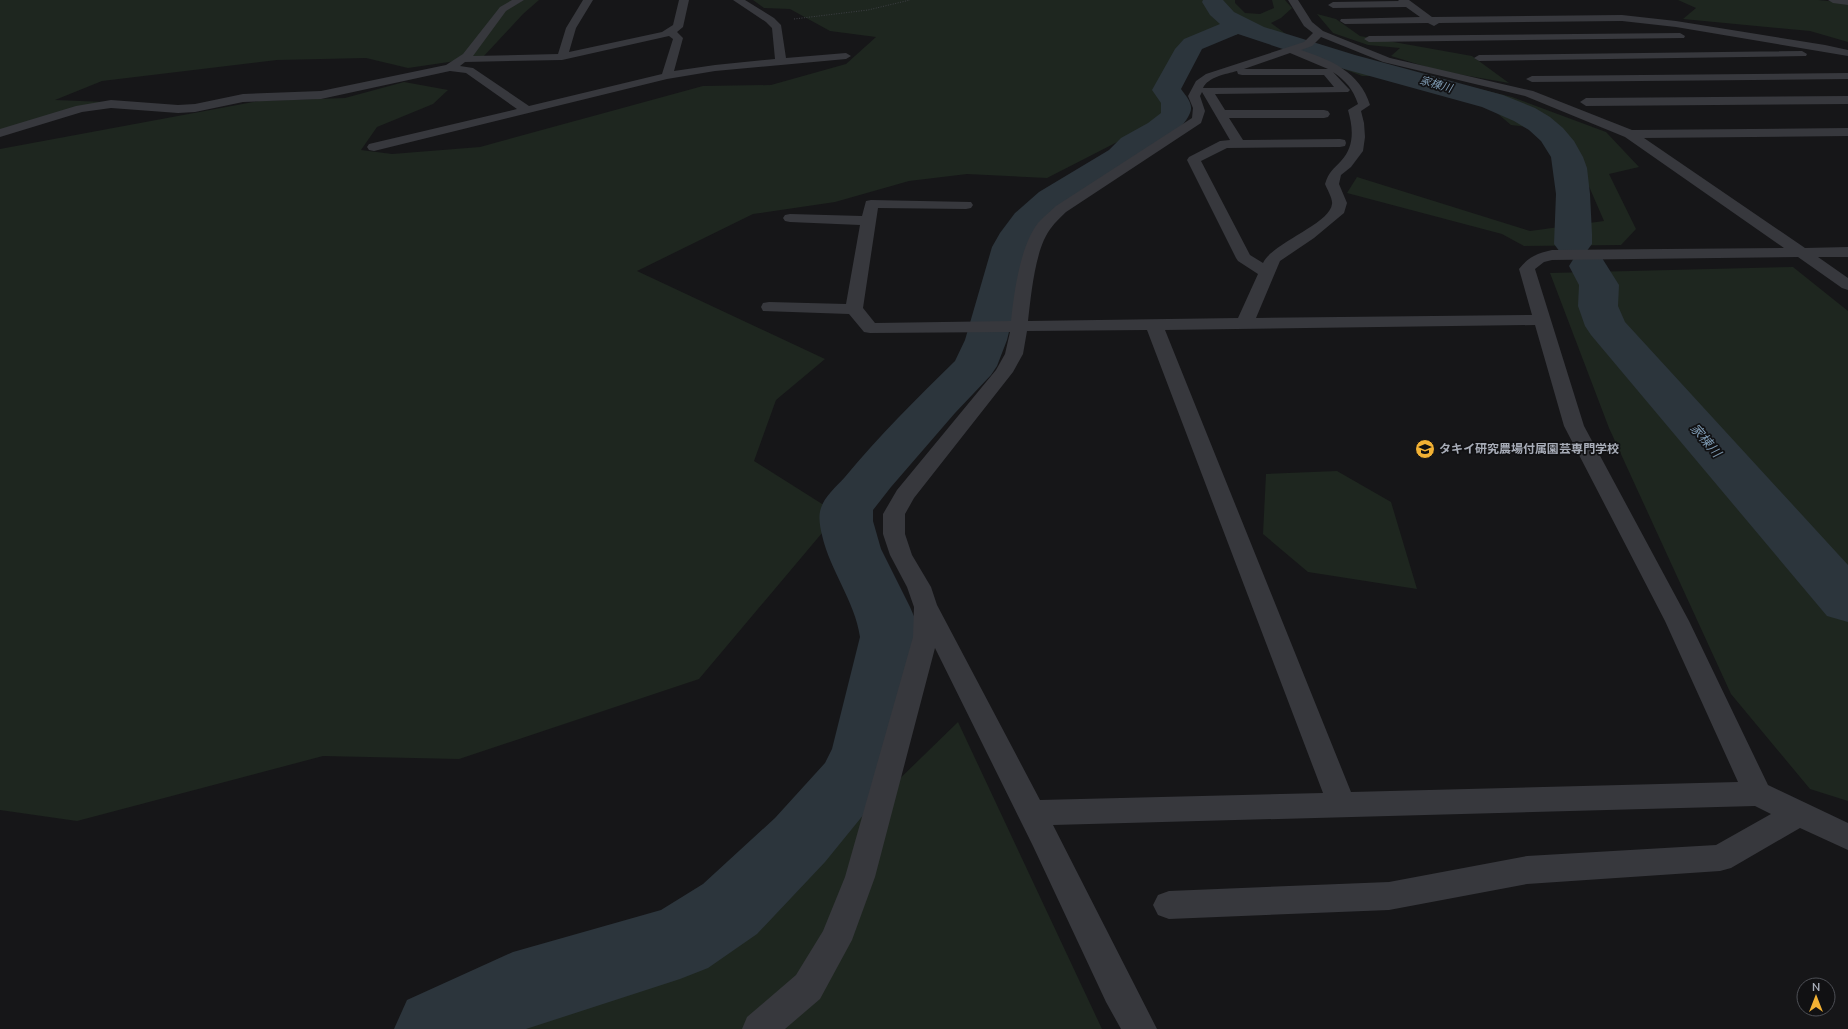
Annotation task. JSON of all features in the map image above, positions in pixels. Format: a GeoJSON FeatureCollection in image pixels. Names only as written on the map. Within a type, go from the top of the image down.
{"type":"FeatureCollection","features":[{"type":"Feature","properties":{"kind":"street"},"geometry":{"type":"LineString","coordinates":[[450,68],[464,59],[503,9],[519,0]]}},
{"type":"Feature","properties":{"kind":"street"},"geometry":{"type":"LineString","coordinates":[[562,57],[571,28],[588,0]]}},
{"type":"Feature","properties":{"kind":"street"},"geometry":{"type":"LineString","coordinates":[[464,59],[562,57],[669,31],[678,27],[684,0]]}},
{"type":"Feature","properties":{"kind":"street"},"geometry":{"type":"LineString","coordinates":[[738,0],[770,20],[777,27],[781,61]]}},
{"type":"Feature","properties":{"kind":"street"},"geometry":{"type":"LineString","coordinates":[[1293,0],[1308,24],[1319,33],[1387,60],[1517,90],[1603,122],[1633,129],[1848,132]]}},
{"type":"Feature","properties":{"kind":"street"},"geometry":{"type":"LineString","coordinates":[[1832,0],[1848,2]]}},
{"type":"Feature","properties":{"kind":"street"},"geometry":{"type":"LineString","coordinates":[[1333,5],[1406,2],[1473,53],[1499,70]]}},
{"type":"Feature","properties":{"kind":"street"},"geometry":{"type":"LineString","coordinates":[[1345,21],[1622,18],[1676,24],[1848,53]]}},
{"type":"Feature","properties":{"kind":"street"},"geometry":{"type":"LineString","coordinates":[[667,76],[678,38],[669,31]]}},
{"type":"Feature","properties":{"kind":"street"},"geometry":{"type":"LineString","coordinates":[[1140,1029],[1118,990],[926,605],[919,586],[898,548],[894,534],[894,514],[905,495],[1004,372],[1014,354],[1030,256],[1034,243],[1044,226],[1061,209],[1197,120],[1200,115],[1200,109],[1194,96],[1200,83],[1210,76],[1274,54],[1299,48],[1319,33]]}},
{"type":"Feature","properties":{"kind":"street"},"geometry":{"type":"LineString","coordinates":[[1369,39],[1750,36]]}},
{"type":"Feature","properties":{"kind":"street"},"geometry":{"type":"LineString","coordinates":[[1245,324],[1273,258],[1309,235],[1337,213],[1340,203],[1332,184],[1335,174],[1346,164],[1356,151],[1359,137],[1358,123],[1354,110],[1364,106],[1364,100],[1354,84],[1341,72],[1299,48]]}},
{"type":"Feature","properties":{"kind":"street"},"geometry":{"type":"LineString","coordinates":[[1473,53],[1495,57],[1848,53]]}},
{"type":"Feature","properties":{"kind":"street"},"geometry":{"type":"LineString","coordinates":[[374,147],[667,76],[781,61],[846,56]]}},
{"type":"Feature","properties":{"kind":"street"},"geometry":{"type":"LineString","coordinates":[[1495,57],[1515,73],[1532,79],[1564,95],[1586,102],[1618,116],[1633,129],[1848,285]]}},
{"type":"Feature","properties":{"kind":"street"},"geometry":{"type":"LineString","coordinates":[[0,133],[80,109],[111,104],[178,109],[195,108],[243,98],[320,95],[450,68],[469,70],[527,110]]}},
{"type":"Feature","properties":{"kind":"street"},"geometry":{"type":"LineString","coordinates":[[1255,70],[1327,72],[1344,90],[1238,91],[1207,91],[1216,80],[1236,72],[1255,70]]}},
{"type":"Feature","properties":{"kind":"street"},"geometry":{"type":"LineString","coordinates":[[1515,73],[1518,83],[1517,90]]}},
{"type":"Feature","properties":{"kind":"street"},"geometry":{"type":"LineString","coordinates":[[1532,79],[1848,76]]}},
{"type":"Feature","properties":{"kind":"street"},"geometry":{"type":"LineString","coordinates":[[1207,91],[1239,144]]}},
{"type":"Feature","properties":{"kind":"street"},"geometry":{"type":"LineString","coordinates":[[1586,102],[1848,100]]}},
{"type":"Feature","properties":{"kind":"street"},"geometry":{"type":"LineString","coordinates":[[1221,114],[1324,114]]}},
{"type":"Feature","properties":{"kind":"street"},"geometry":{"type":"LineString","coordinates":[[1267,273],[1244,258],[1194,160],[1225,144],[1340,143]]}},
{"type":"Feature","properties":{"kind":"street"},"geometry":{"type":"LineString","coordinates":[[854,309],[871,204],[966,205]]}},
{"type":"Feature","properties":{"kind":"street"},"geometry":{"type":"LineString","coordinates":[[790,218],[868,221]]}},
{"type":"Feature","properties":{"kind":"street"},"geometry":{"type":"LineString","coordinates":[[1758,794],[1677,621],[1574,426],[1527,269],[1532,262],[1552,255],[1848,252]]}},
{"type":"Feature","properties":{"kind":"street"},"geometry":{"type":"LineString","coordinates":[[769,307],[854,309],[870,328],[1019,328],[1543,320]]}},
{"type":"Feature","properties":{"kind":"street"},"geometry":{"type":"LineString","coordinates":[[1154,325],[1342,805]]}},
{"type":"Feature","properties":{"kind":"street"},"geometry":{"type":"LineString","coordinates":[[759,1029],[808,987],[836,940],[860,877],[925,637],[926,605]]}},
{"type":"Feature","properties":{"kind":"street"},"geometry":{"type":"LineString","coordinates":[[1037,825],[1342,805],[1758,794],[1848,837]]}},
{"type":"Feature","properties":{"kind":"street"},"geometry":{"type":"LineString","coordinates":[[1169,905],[1389,896],[1527,870],[1720,858],[1798,814]]}},
{"type":"Feature","properties":{"kind":"path"},"geometry":{"type":"LineString","coordinates":[[792,19],[820,14],[886,8],[910,0]]}},
{"type":"Feature","properties":{"kind":"shaded area"},"geometry":{"type":"Polygon","coordinates":[[[0,0],[539,0],[523,14],[483,57],[408,68],[366,58],[277,60],[102,81],[55,100],[105,102],[0,135],[0,0]]]}},
{"type":"Feature","properties":{"kind":"shaded area"},"geometry":{"type":"Polygon","coordinates":[[[753,0],[1235,0],[1235,3],[1245,13],[1260,14],[1274,8],[1272,0],[1285,0],[1292,8],[1281,18],[1271,23],[1290,37],[1306,41],[1289,38],[1250,25],[1242,25],[1237,35],[1200,36],[1192,40],[1181,58],[1168,116],[1047,178],[967,174],[909,181],[835,202],[753,214],[637,271],[825,359],[776,400],[754,461],[838,514],[699,679],[459,759],[323,756],[77,821],[0,810],[0,149],[259,101],[345,98],[404,82],[448,90],[433,104],[377,127],[361,150],[392,154],[480,147],[703,86],[771,85],[846,64],[876,37],[830,31],[790,9],[764,8],[753,0]]]}},
{"type":"Feature","properties":{"kind":"shaded area"},"geometry":{"type":"Polygon","coordinates":[[[1678,0],[1818,0],[1848,3],[1848,42],[1810,31],[1683,19],[1696,8],[1678,0]]]}},
{"type":"Feature","properties":{"kind":"shaded area"},"geometry":{"type":"Polygon","coordinates":[[[1317,14],[1336,19],[1360,36],[1472,56],[1509,83],[1440,71],[1391,56],[1400,48],[1368,45],[1333,33],[1317,14]]]}},
{"type":"Feature","properties":{"kind":"shaded area"},"geometry":{"type":"Polygon","coordinates":[[[1322,50],[1512,97],[1606,132],[1639,167],[1609,174],[1636,229],[1621,245],[1524,246],[1502,234],[1347,193],[1357,177],[1530,231],[1604,221],[1565,131],[1511,125],[1491,108],[1395,76],[1362,76],[1306,54],[1322,50]]]}},
{"type":"Feature","properties":{"kind":"shaded area"},"geometry":{"type":"Polygon","coordinates":[[[1793,267],[1848,311],[1848,801],[1810,789],[1731,694],[1609,428],[1550,273],[1793,267]]]}},
{"type":"Feature","properties":{"kind":"shaded area"},"geometry":{"type":"Polygon","coordinates":[[[1337,471],[1391,502],[1417,589],[1308,572],[1263,534],[1266,474],[1337,471]]]}},
{"type":"Feature","properties":{"kind":"shaded area"},"geometry":{"type":"Polygon","coordinates":[[[958,722],[1102,1029],[424,1029],[774,901],[958,722]]]}},
{"type":"Feature","properties":{"kind":"waterway","name":"家棟川"},"geometry":{"type":"LineString","coordinates":[[1213,2],[1218,10],[1239,25]]}},
{"type":"Feature","properties":{"kind":"waterway"},"geometry":{"type":"LineString","coordinates":[[436,1029],[468,1016],[513,992],[680,942],[730,909],[800,840],[849,783],[865,753],[890,637],[887,621],[853,549],[846,521],[847,508],[873,476],[939,403],[975,366],[986,340],[1011,247],[1018,233],[1028,220],[1051,199],[1120,156],[1132,145],[1159,130],[1171,119],[1175,114],[1177,105],[1166,90],[1188,49],[1193,44],[1239,25]]}},
{"type":"Feature","properties":{"kind":"waterway","name":"家棟川"},"geometry":{"type":"LineString","coordinates":[[1239,25],[1266,36],[1293,43],[1346,61],[1476,95],[1525,114],[1552,135],[1563,148],[1567,157],[1570,168],[1573,194],[1573,244]]}},
{"type":"Feature","properties":{"kind":"waterway","name":"家棟川"},"geometry":{"type":"LineString","coordinates":[[1588,266],[1599,285],[1598,306],[1606,326],[1848,602]]}},
{"type":"Feature","properties":{"kind":"place","name":"タキイ研究農場付属園芸専門学校"},"geometry":{"type":"Point","coordinates":[1425,449]}}]}
